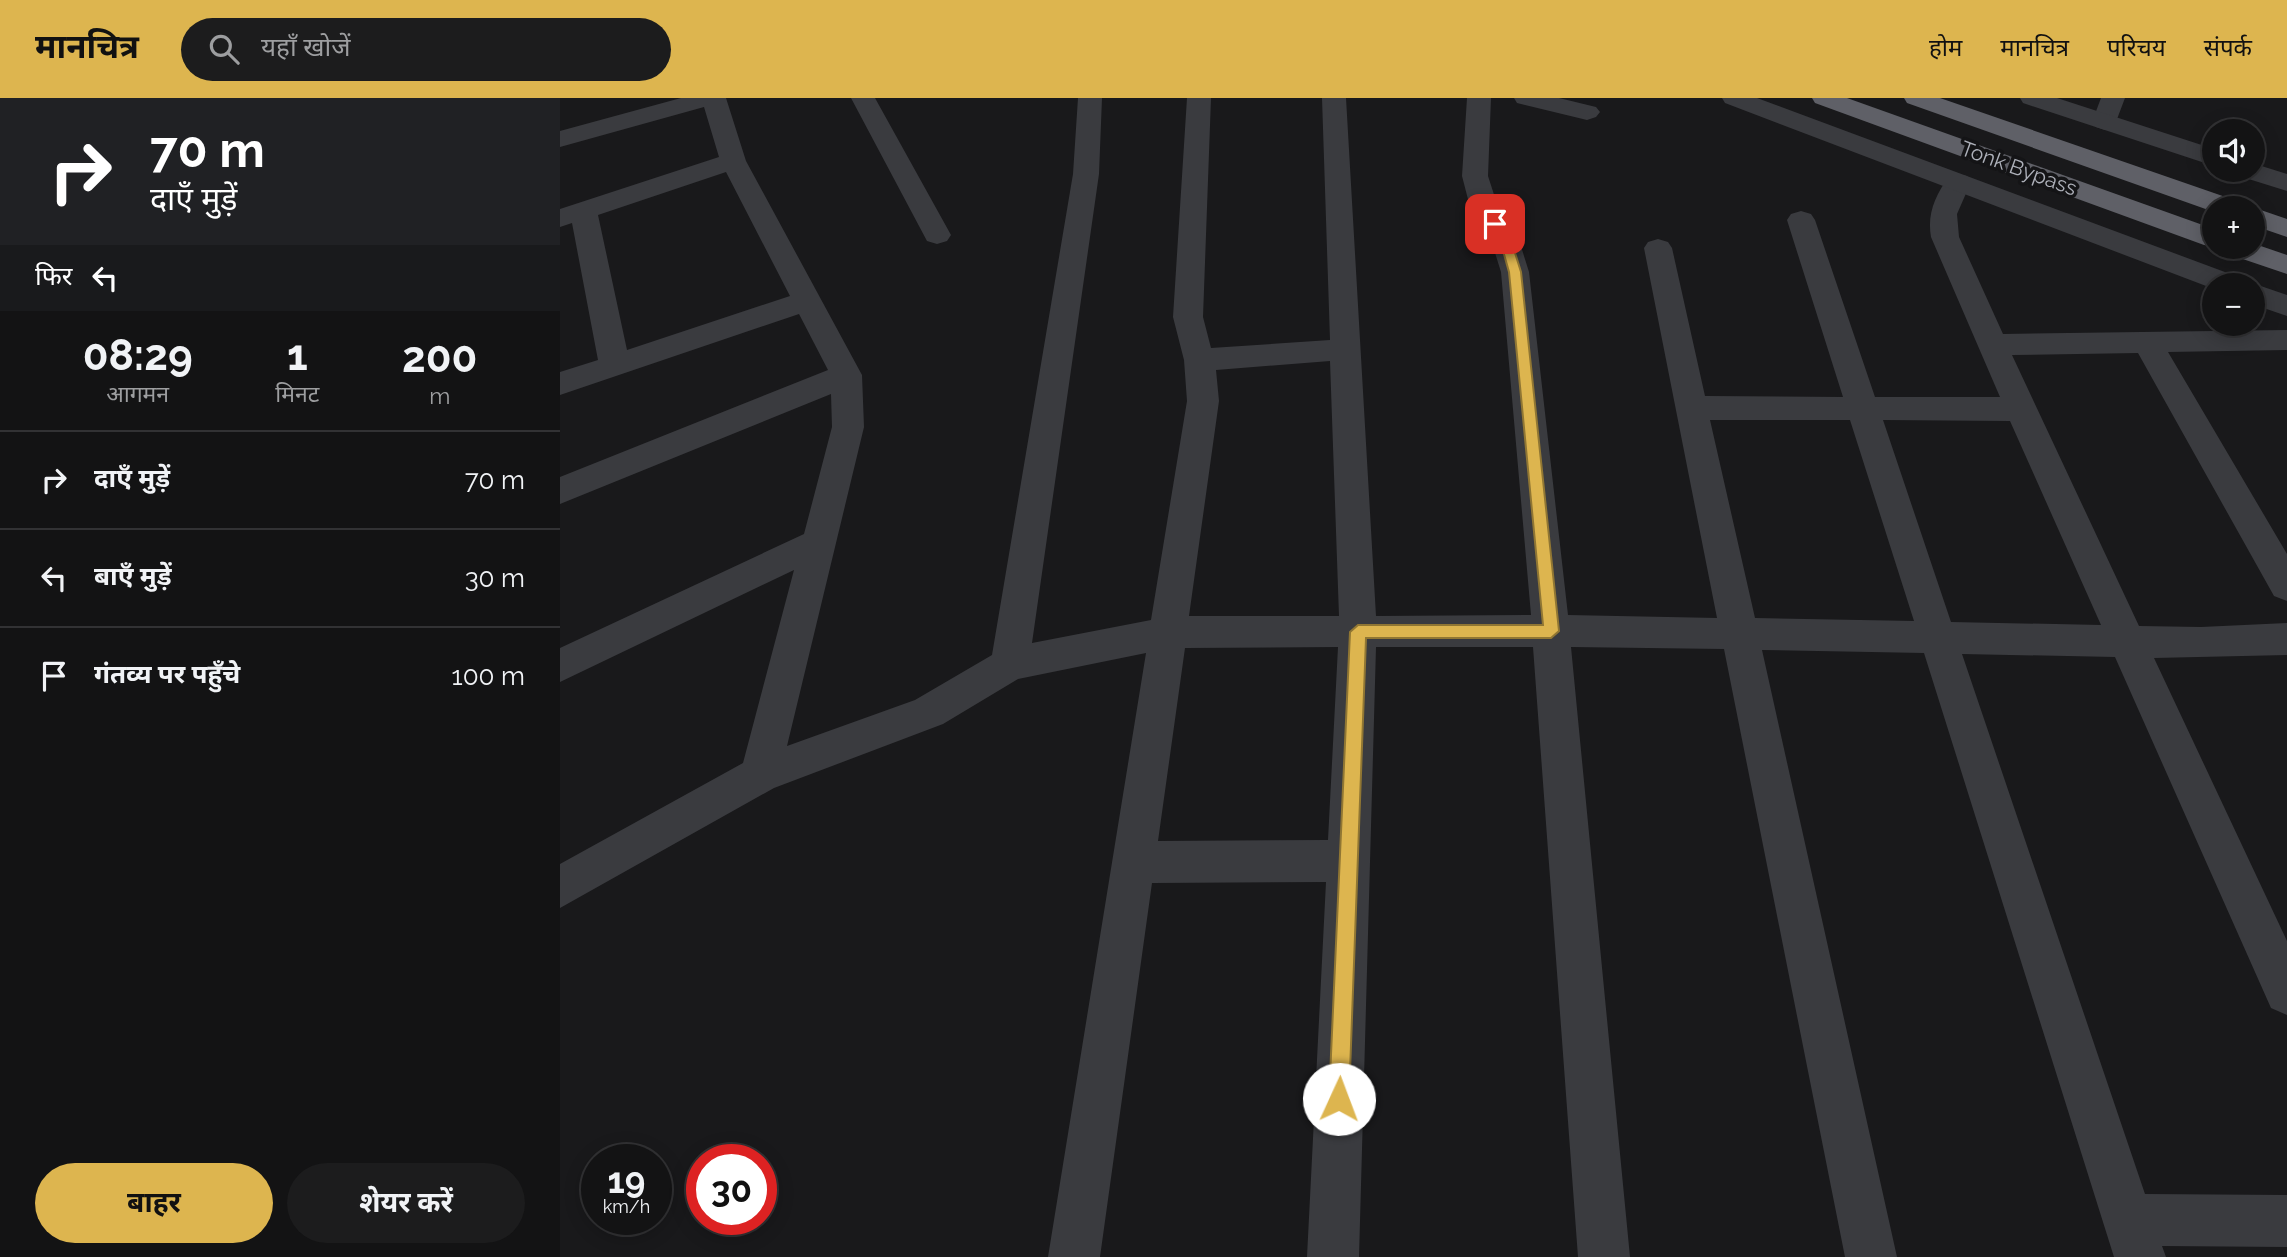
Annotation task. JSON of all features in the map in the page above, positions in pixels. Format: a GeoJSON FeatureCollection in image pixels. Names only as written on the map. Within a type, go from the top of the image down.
{"type":"FeatureCollection","features":[{"type":"Feature","properties":{"kind":"highway","name":"Tonk Bypass"},"geometry":{"type":"LineString","coordinates":[[1825,98],[2202,235]]}},
{"type":"Feature","properties":{"kind":"highway"},"geometry":{"type":"LineString","coordinates":[[1916,98],[2202,198]]}},
{"type":"Feature","properties":{"kind":"highway"},"geometry":{"type":"LineString","coordinates":[[2265,220],[2287,228]]}},
{"type":"Feature","properties":{"kind":"highway"},"geometry":{"type":"LineString","coordinates":[[2265,257],[2287,265]]}},
{"type":"Feature","properties":{"kind":"street"},"geometry":{"type":"LineString","coordinates":[[560,139],[709,98]]}},
{"type":"Feature","properties":{"kind":"street"},"geometry":{"type":"LineString","coordinates":[[714,98],[733,161],[846,375],[848,427],[760,775]]}},
{"type":"Feature","properties":{"kind":"street"},"geometry":{"type":"LineString","coordinates":[[863,98],[937,235]]}},
{"type":"Feature","properties":{"kind":"street"},"geometry":{"type":"LineString","coordinates":[[1010,664],[1086,174],[1090,98]]}},
{"type":"Feature","properties":{"kind":"street"},"geometry":{"type":"LineString","coordinates":[[1074,1257],[1203,401],[1199,360],[1188,317],[1199,98]]}},
{"type":"Feature","properties":{"kind":"street"},"geometry":{"type":"LineString","coordinates":[[1334,1257],[1358,632],[1335,98]]}},
{"type":"Feature","properties":{"kind":"street"},"geometry":{"type":"LineString","coordinates":[[1479,98],[1475,176],[1484,208],[1506,240],[1515,272],[1551,631],[1604,1257]]}},
{"type":"Feature","properties":{"kind":"street"},"geometry":{"type":"LineString","coordinates":[[1526,98],[1587,113]]}},
{"type":"Feature","properties":{"kind":"street"},"geometry":{"type":"LineString","coordinates":[[1734,98],[2202,274]]}},
{"type":"Feature","properties":{"kind":"street"},"geometry":{"type":"LineString","coordinates":[[2032,98],[2109,110],[2202,153]]}},
{"type":"Feature","properties":{"kind":"street"},"geometry":{"type":"LineString","coordinates":[[614,364],[571,214],[733,161]]}},
{"type":"Feature","properties":{"kind":"street"},"geometry":{"type":"LineString","coordinates":[[2265,176],[2287,183]]}},
{"type":"Feature","properties":{"kind":"street"},"geometry":{"type":"LineString","coordinates":[[1958,183],[1944,206],[1941,222],[1948,248],[2287,992]]}},
{"type":"Feature","properties":{"kind":"street"},"geometry":{"type":"LineString","coordinates":[[1801,220],[2134,1238],[2287,1221]]}},
{"type":"Feature","properties":{"kind":"street"},"geometry":{"type":"LineString","coordinates":[[1658,248],[1871,1257]]}},
{"type":"Feature","properties":{"kind":"street"},"geometry":{"type":"LineString","coordinates":[[2265,298],[2287,306]]}},
{"type":"Feature","properties":{"kind":"street"},"geometry":{"type":"LineString","coordinates":[[560,384],[807,301]]}},
{"type":"Feature","properties":{"kind":"street"},"geometry":{"type":"LineString","coordinates":[[1993,345],[2287,340]]}},
{"type":"Feature","properties":{"kind":"street"},"geometry":{"type":"LineString","coordinates":[[2147,342],[2287,586]]}},
{"type":"Feature","properties":{"kind":"street"},"geometry":{"type":"LineString","coordinates":[[1199,360],[1345,349]]}},
{"type":"Feature","properties":{"kind":"street"},"geometry":{"type":"LineString","coordinates":[[560,491],[846,375]]}},
{"type":"Feature","properties":{"kind":"street"},"geometry":{"type":"LineString","coordinates":[[1692,408],[2022,410]]}},
{"type":"Feature","properties":{"kind":"street"},"geometry":{"type":"LineString","coordinates":[[560,666],[819,542]]}},
{"type":"Feature","properties":{"kind":"street"},"geometry":{"type":"LineString","coordinates":[[560,887],[760,775],[929,712],[1010,664],[1170,632],[1551,631],[2201,643],[2287,639]]}},
{"type":"Feature","properties":{"kind":"street"},"geometry":{"type":"LineString","coordinates":[[1134,862],[1348,861]]}},
{"type":"Feature","properties":{"kind":"route"},"geometry":{"type":"LineString","coordinates":[[1339,1099],[1358,632],[1551,631],[1515,272],[1506,240],[1495,224]]}}]}
